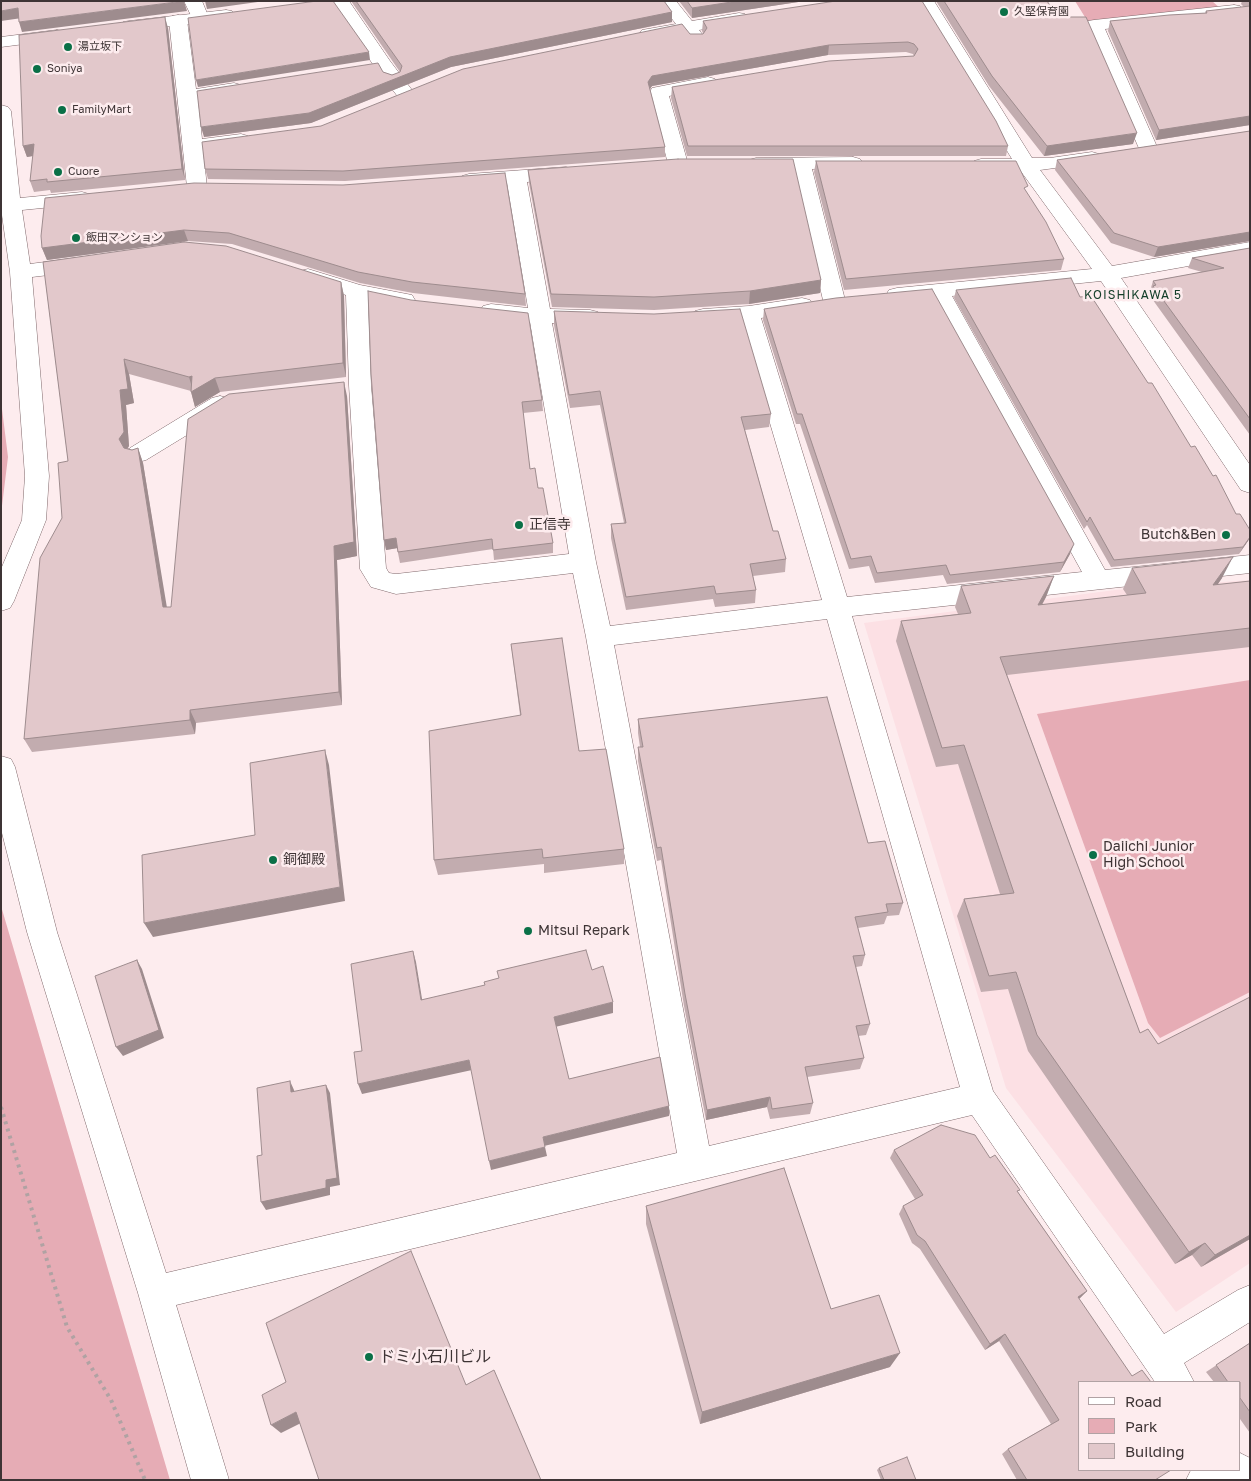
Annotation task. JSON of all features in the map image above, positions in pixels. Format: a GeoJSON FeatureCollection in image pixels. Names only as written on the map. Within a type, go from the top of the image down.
{"type":"FeatureCollection","features":[{"type":"Feature","properties":{"kind":"street"},"geometry":{"type":"LineString","coordinates":[[340,1],[406,94]]}},
{"type":"Feature","properties":{"kind":"street"},"geometry":{"type":"LineString","coordinates":[[667,1],[688,26],[699,43]]}},
{"type":"Feature","properties":{"kind":"street"},"geometry":{"type":"LineString","coordinates":[[924,1],[960,56],[1026,165],[1107,274],[1250,484]]}},
{"type":"Feature","properties":{"kind":"street"},"geometry":{"type":"LineString","coordinates":[[116,28],[178,20],[197,9],[239,13]]}},
{"type":"Feature","properties":{"kind":"street"},"geometry":{"type":"LineString","coordinates":[[967,164],[1050,164],[1139,150],[1094,25],[1234,10]]}},
{"type":"Feature","properties":{"kind":"street"},"geometry":{"type":"LineString","coordinates":[[628,38],[688,26],[756,16]]}},
{"type":"Feature","properties":{"kind":"street"},"geometry":{"type":"LineString","coordinates":[[178,20],[193,146],[188,188],[217,187]]}},
{"type":"Feature","properties":{"kind":"street"},"geometry":{"type":"LineString","coordinates":[[1,42],[70,34]]}},
{"type":"Feature","properties":{"kind":"street"},"geometry":{"type":"LineString","coordinates":[[364,68],[384,65]]}},
{"type":"Feature","properties":{"kind":"street"},"geometry":{"type":"LineString","coordinates":[[678,165],[659,92],[721,80]]}},
{"type":"Feature","properties":{"kind":"street"},"geometry":{"type":"LineString","coordinates":[[188,96],[247,86]]}},
{"type":"Feature","properties":{"kind":"street"},"geometry":{"type":"LineString","coordinates":[[388,101],[424,87]]}},
{"type":"Feature","properties":{"kind":"street"},"geometry":{"type":"LineString","coordinates":[[1,111],[11,205],[8,232],[21,272],[37,476],[34,520],[1,601]]}},
{"type":"Feature","properties":{"kind":"street"},"geometry":{"type":"LineString","coordinates":[[193,146],[261,137]]}},
{"type":"Feature","properties":{"kind":"street"},"geometry":{"type":"LineString","coordinates":[[734,164],[867,163]]}},
{"type":"Feature","properties":{"kind":"street"},"geometry":{"type":"LineString","coordinates":[[682,317],[749,312],[843,299],[801,164]]}},
{"type":"Feature","properties":{"kind":"street"},"geometry":{"type":"LineString","coordinates":[[449,182],[582,172]]}},
{"type":"Feature","properties":{"kind":"street"},"geometry":{"type":"LineString","coordinates":[[516,177],[583,562],[584,609],[599,637],[638,916],[696,1166]]}},
{"type":"Feature","properties":{"kind":"street"},"geometry":{"type":"LineString","coordinates":[[11,205],[104,196]]}},
{"type":"Feature","properties":{"kind":"street"},"geometry":{"type":"LineString","coordinates":[[881,296],[1107,274],[1244,256]]}},
{"type":"Feature","properties":{"kind":"street"},"geometry":{"type":"LineString","coordinates":[[21,272],[99,261]]}},
{"type":"Feature","properties":{"kind":"street"},"geometry":{"type":"LineString","coordinates":[[290,271],[357,291],[422,303]]}},
{"type":"Feature","properties":{"kind":"street"},"geometry":{"type":"LineString","coordinates":[[357,291],[350,386],[373,569],[380,580],[396,584],[583,562]]}},
{"type":"Feature","properties":{"kind":"street"},"geometry":{"type":"LineString","coordinates":[[938,291],[1099,581]]}},
{"type":"Feature","properties":{"kind":"street"},"geometry":{"type":"LineString","coordinates":[[472,308],[541,316],[607,318]]}},
{"type":"Feature","properties":{"kind":"street"},"geometry":{"type":"LineString","coordinates":[[749,312],[837,608],[841,661],[979,1098],[1168,1370],[1250,1302]]}},
{"type":"Feature","properties":{"kind":"street"},"geometry":{"type":"LineString","coordinates":[[138,454],[228,400],[238,399]]}},
{"type":"Feature","properties":{"kind":"street"},"geometry":{"type":"LineString","coordinates":[[599,637],[837,608],[1250,564]]}},
{"type":"Feature","properties":{"kind":"street"},"geometry":{"type":"LineString","coordinates":[[1,766],[18,844],[42,932],[155,1294],[210,1480]]}},
{"type":"Feature","properties":{"kind":"street"},"geometry":{"type":"LineString","coordinates":[[155,1294],[979,1098]]}},
{"type":"Feature","properties":{"kind":"street"},"geometry":{"type":"LineString","coordinates":[[1205,1480],[1219,1471]]}},
{"type":"Feature","properties":{"kind":"path"},"geometry":{"type":"LineString","coordinates":[[1,1107],[67,1327],[111,1400],[145,1480]]}},
{"type":"Feature","properties":{"kind":"shaded area","name":"Daiichi Junior High School"},"geometry":{"type":"Polygon","coordinates":[[[1250,580],[1250,1263],[1176,1312],[1006,1088],[864,623],[1115,590],[1250,580]]]}},
{"type":"Feature","properties":{"kind":"green space"},"geometry":{"type":"Polygon","coordinates":[[[1075,1],[1212,1],[1221,9],[1088,22],[1075,1]]]}},
{"type":"Feature","properties":{"kind":"green space"},"geometry":{"type":"Polygon","coordinates":[[[1,401],[8,457],[1,514],[1,401]]]}},
{"type":"Feature","properties":{"kind":"green space"},"geometry":{"type":"Polygon","coordinates":[[[1250,680],[1250,992],[1160,1038],[1148,1023],[1037,714],[1250,680]]]}},
{"type":"Feature","properties":{"kind":"green space"},"geometry":{"type":"Polygon","coordinates":[[[1,906],[170,1480],[1,1480],[1,906]]]}},
{"type":"Feature","properties":{"kind":"building"},"geometry":{"type":"Polygon","coordinates":[[[1,1],[184,1],[19,22],[18,8],[1,11],[1,1]]]}},
{"type":"Feature","properties":{"kind":"building"},"geometry":{"type":"Polygon","coordinates":[[[317,1],[333,1],[369,52],[196,80],[188,18],[317,1]]]}},
{"type":"Feature","properties":{"kind":"building"},"geometry":{"type":"Polygon","coordinates":[[[356,1],[664,1],[672,12],[450,57],[309,113],[201,127],[197,91],[378,63],[383,72],[392,75],[400,72],[402,66],[356,1]]]}},
{"type":"Feature","properties":{"kind":"building"},"geometry":{"type":"Polygon","coordinates":[[[687,1],[738,1],[692,8],[687,1]]]}},
{"type":"Feature","properties":{"kind":"building"},"geometry":{"type":"Polygon","coordinates":[[[836,1],[922,1],[996,121],[1008,146],[688,146],[672,87],[829,61],[914,56],[918,49],[914,44],[908,42],[829,45],[652,76],[648,82],[665,147],[343,171],[205,169],[202,142],[321,126],[463,69],[682,24],[690,34],[703,34],[707,28],[703,21],[836,1]]]}},
{"type":"Feature","properties":{"kind":"building"},"geometry":{"type":"Polygon","coordinates":[[[944,1],[1047,1],[1058,17],[1086,17],[1137,133],[1047,146],[992,76],[944,1]]]}},
{"type":"Feature","properties":{"kind":"building"},"geometry":{"type":"Polygon","coordinates":[[[1250,6],[1250,116],[1159,130],[1110,21],[1207,13],[1206,11],[1250,6]]]}},
{"type":"Feature","properties":{"kind":"building"},"geometry":{"type":"Polygon","coordinates":[[[165,17],[182,169],[47,182],[47,179],[30,181],[34,144],[23,146],[19,35],[165,17]]]}},
{"type":"Feature","properties":{"kind":"building"},"geometry":{"type":"Polygon","coordinates":[[[1250,131],[1250,232],[1158,247],[1114,233],[1057,160],[1250,131]]]}},
{"type":"Feature","properties":{"kind":"building"},"geometry":{"type":"Polygon","coordinates":[[[678,159],[793,159],[821,280],[750,291],[654,297],[551,294],[528,170],[678,159]]]}},
{"type":"Feature","properties":{"kind":"building"},"geometry":{"type":"Polygon","coordinates":[[[816,161],[1016,161],[1028,186],[1024,188],[1046,222],[1064,259],[846,279],[816,161]]]}},
{"type":"Feature","properties":{"kind":"building"},"geometry":{"type":"Polygon","coordinates":[[[505,173],[525,294],[412,282],[358,272],[229,233],[184,230],[42,248],[41,236],[45,198],[194,183],[343,185],[505,173]]]}},
{"type":"Feature","properties":{"kind":"building"},"geometry":{"type":"Polygon","coordinates":[[[184,242],[226,246],[341,282],[343,363],[215,378],[191,392],[192,376],[189,377],[124,359],[128,389],[120,390],[124,432],[119,439],[124,448],[132,450],[138,448],[163,607],[171,607],[188,419],[229,394],[344,382],[354,542],[334,546],[339,692],[190,710],[190,720],[24,739],[40,558],[62,518],[58,463],[68,461],[43,262],[184,242]]]}},
{"type":"Feature","properties":{"kind":"building"},"geometry":{"type":"Polygon","coordinates":[[[1250,248],[1250,419],[1153,286],[1156,285],[1153,281],[1224,268],[1192,258],[1250,248]]]}},
{"type":"Feature","properties":{"kind":"building"},"geometry":{"type":"Polygon","coordinates":[[[1071,278],[1080,297],[1091,296],[1148,383],[1152,383],[1191,447],[1195,446],[1213,476],[1216,475],[1236,514],[1240,514],[1250,530],[1250,537],[1243,547],[1114,560],[1090,517],[1087,522],[956,290],[1071,278]]]}},
{"type":"Feature","properties":{"kind":"building"},"geometry":{"type":"Polygon","coordinates":[[[932,289],[1074,544],[1064,562],[950,575],[946,565],[877,573],[871,556],[851,559],[802,414],[797,414],[764,309],[836,298],[932,289]]]}},
{"type":"Feature","properties":{"kind":"building"},"geometry":{"type":"Polygon","coordinates":[[[368,291],[411,300],[528,313],[542,400],[522,402],[530,469],[535,468],[538,488],[543,488],[553,543],[493,550],[492,539],[398,552],[396,538],[384,540],[371,374],[368,291]]]}},
{"type":"Feature","properties":{"kind":"building"},"geometry":{"type":"Polygon","coordinates":[[[740,309],[771,414],[741,417],[773,531],[778,531],[786,559],[750,564],[756,590],[716,594],[714,586],[626,597],[611,524],[626,523],[600,391],[569,395],[554,311],[654,314],[740,309]]]}},
{"type":"Feature","properties":{"kind":"building"},"geometry":{"type":"Polygon","coordinates":[[[1233,557],[1213,585],[1250,581],[1250,628],[1000,657],[1140,1033],[1148,1029],[1158,1044],[1250,997],[1250,1235],[1215,1255],[1205,1243],[1189,1252],[1037,1035],[1016,972],[989,976],[964,899],[1014,893],[964,745],[942,748],[901,621],[971,613],[961,586],[1054,576],[1038,605],[1146,593],[1132,568],[1233,557]]]}},
{"type":"Feature","properties":{"kind":"building"},"geometry":{"type":"Polygon","coordinates":[[[562,638],[579,751],[606,749],[624,849],[543,858],[542,849],[434,860],[429,731],[521,715],[511,644],[562,638]]]}},
{"type":"Feature","properties":{"kind":"building"},"geometry":{"type":"Polygon","coordinates":[[[827,697],[868,843],[885,841],[903,903],[886,904],[888,912],[855,917],[865,955],[853,956],[870,1024],[856,1026],[864,1058],[805,1067],[813,1103],[772,1109],[770,1097],[707,1110],[685,994],[661,847],[657,848],[638,747],[643,747],[638,719],[827,697]]]}},
{"type":"Feature","properties":{"kind":"building","name":"銅御殿"},"geometry":{"type":"Polygon","coordinates":[[[325,750],[340,887],[144,923],[142,855],[255,835],[250,763],[325,750]]]}},
{"type":"Feature","properties":{"kind":"building"},"geometry":{"type":"Polygon","coordinates":[[[586,950],[592,970],[603,966],[613,1002],[554,1017],[569,1079],[660,1057],[669,1106],[543,1137],[545,1147],[489,1161],[469,1060],[358,1084],[354,1052],[362,1051],[351,964],[413,951],[421,1000],[485,985],[484,982],[499,978],[497,971],[586,950]]]}},
{"type":"Feature","properties":{"kind":"building"},"geometry":{"type":"Polygon","coordinates":[[[137,960],[159,1030],[116,1047],[95,976],[137,960]]]}},
{"type":"Feature","properties":{"kind":"building"},"geometry":{"type":"Polygon","coordinates":[[[290,1081],[291,1092],[326,1085],[337,1178],[326,1180],[326,1188],[261,1202],[257,1156],[262,1155],[257,1088],[290,1081]]]}},
{"type":"Feature","properties":{"kind":"building"},"geometry":{"type":"Polygon","coordinates":[[[941,1125],[975,1135],[990,1158],[995,1155],[1020,1190],[1017,1191],[1087,1291],[1078,1297],[1132,1376],[1142,1370],[1150,1381],[1078,1381],[1078,1471],[1169,1471],[1155,1480],[1027,1480],[1008,1449],[1059,1420],[1005,1334],[990,1344],[925,1241],[917,1235],[903,1206],[923,1195],[894,1150],[941,1125]]]}},
{"type":"Feature","properties":{"kind":"building"},"geometry":{"type":"Polygon","coordinates":[[[784,1168],[831,1309],[879,1295],[900,1353],[702,1412],[646,1206],[784,1168]]]}},
{"type":"Feature","properties":{"kind":"building","name":"ドミ小石川ビル"},"geometry":{"type":"Polygon","coordinates":[[[411,1251],[466,1385],[494,1370],[541,1480],[319,1480],[296,1412],[271,1425],[262,1395],[286,1382],[266,1323],[411,1251]]]}},
{"type":"Feature","properties":{"kind":"building"},"geometry":{"type":"Polygon","coordinates":[[[1250,1343],[1250,1412],[1241,1399],[1241,1381],[1227,1381],[1216,1365],[1250,1343]]]}},
{"type":"Feature","properties":{"kind":"building"},"geometry":{"type":"Polygon","coordinates":[[[907,1457],[916,1480],[884,1480],[879,1468],[907,1457]]]}},
{"type":"Feature","properties":{"kind":"place","name":"久堅保育園"},"geometry":{"type":"Point","coordinates":[1004,12]}},
{"type":"Feature","properties":{"kind":"place","name":"湯立坂下"},"geometry":{"type":"Point","coordinates":[68,47]}},
{"type":"Feature","properties":{"kind":"place","name":"Soniya"},"geometry":{"type":"Point","coordinates":[37,69]}},
{"type":"Feature","properties":{"kind":"place","name":"FamilyMart"},"geometry":{"type":"Point","coordinates":[62,110]}},
{"type":"Feature","properties":{"kind":"place","name":"Cuore"},"geometry":{"type":"Point","coordinates":[58,172]}},
{"type":"Feature","properties":{"kind":"place","name":"飯田マンション"},"geometry":{"type":"Point","coordinates":[76,238]}},
{"type":"Feature","properties":{"kind":"place","name":"正信寺"},"geometry":{"type":"Point","coordinates":[519,525]}},
{"type":"Feature","properties":{"kind":"place","name":"Butch&Ben"},"geometry":{"type":"Point","coordinates":[1226,535]}},
{"type":"Feature","properties":{"kind":"place","name":"Daiichi Junior High School"},"geometry":{"type":"Point","coordinates":[1093,855]}},
{"type":"Feature","properties":{"kind":"place","name":"銅御殿"},"geometry":{"type":"Point","coordinates":[273,860]}},
{"type":"Feature","properties":{"kind":"place","name":"Mitsui Repark"},"geometry":{"type":"Point","coordinates":[528,931]}},
{"type":"Feature","properties":{"kind":"place","name":"ドミ小石川ビル"},"geometry":{"type":"Point","coordinates":[369,1357]}},
{"type":"Feature","properties":{"kind":"district","name":"KOISHIKAWA 5"},"geometry":{"type":"Point","coordinates":[1133,295]}}]}
